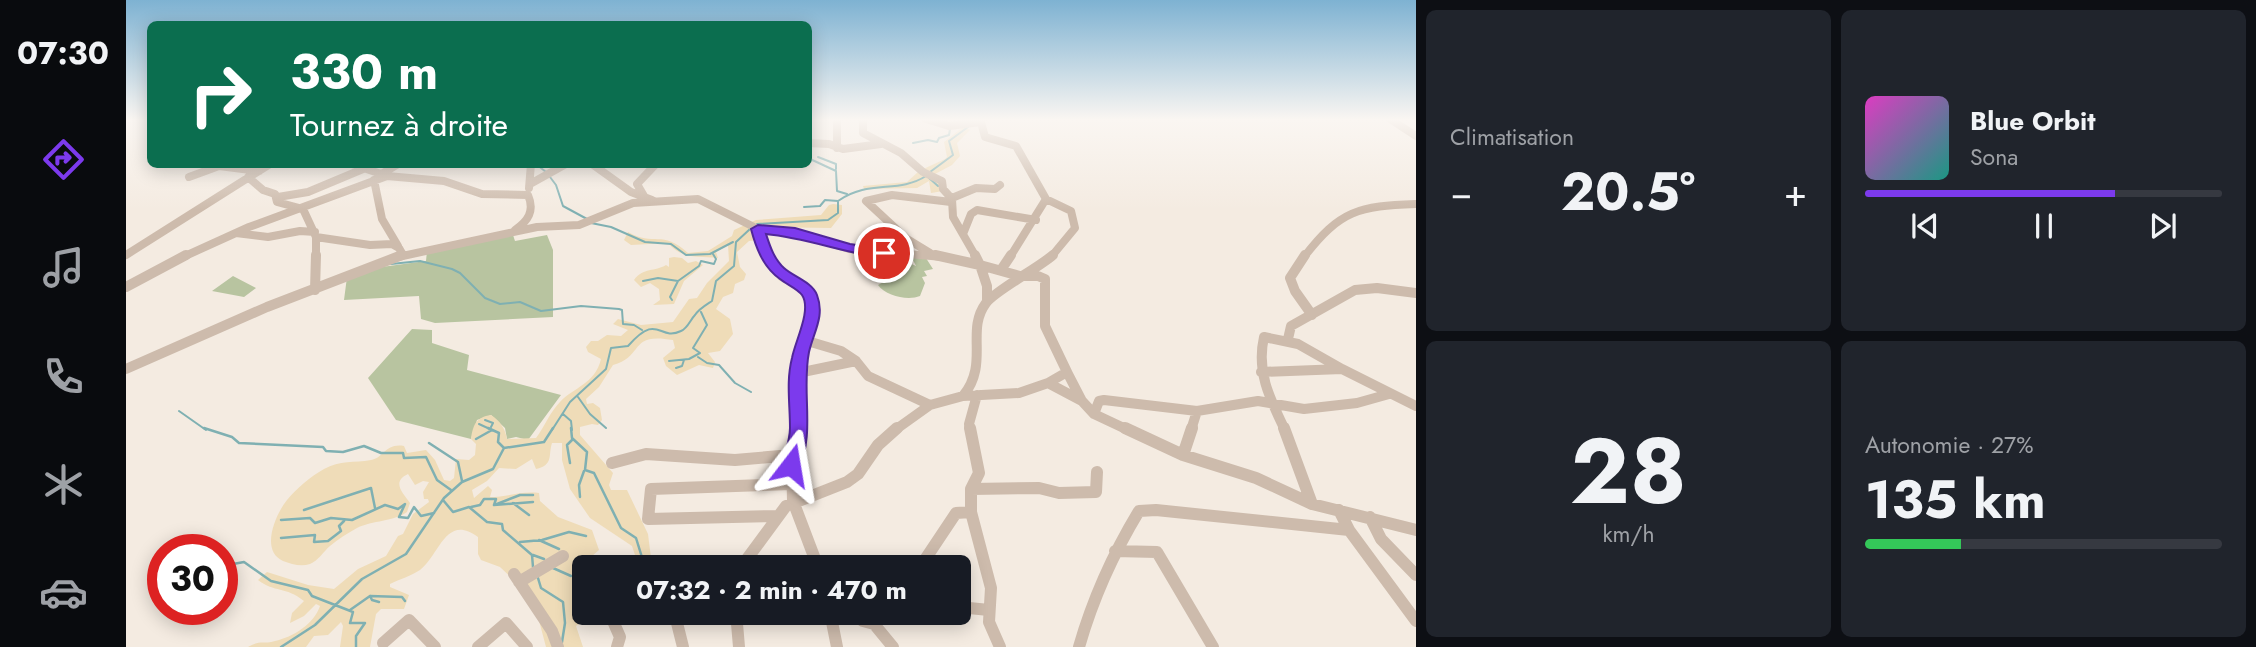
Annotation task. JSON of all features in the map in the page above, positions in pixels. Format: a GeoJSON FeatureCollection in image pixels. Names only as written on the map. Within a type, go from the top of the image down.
{"type":"FeatureCollection","features":[{"type":"Feature","properties":{"kind":"street"},"geometry":{"type":"LineString","coordinates":[[893,149],[923,172],[940,179],[943,189],[954,199],[977,210],[1036,220]]}},
{"type":"Feature","properties":{"kind":"street"},"geometry":{"type":"LineString","coordinates":[[963,396],[978,376],[975,339],[979,317],[987,301],[1048,261],[1075,228],[1071,211],[1046,199],[1018,149]]}},
{"type":"Feature","properties":{"kind":"street"},"geometry":{"type":"LineString","coordinates":[[189,177],[214,168]]}},
{"type":"Feature","properties":{"kind":"street"},"geometry":{"type":"LineString","coordinates":[[235,168],[259,171]]}},
{"type":"Feature","properties":{"kind":"street"},"geometry":{"type":"LineString","coordinates":[[126,255],[264,168]]}},
{"type":"Feature","properties":{"kind":"street"},"geometry":{"type":"LineString","coordinates":[[126,287],[236,233],[303,209],[321,199],[380,177],[392,168]]}},
{"type":"Feature","properties":{"kind":"street"},"geometry":{"type":"LineString","coordinates":[[526,194],[530,184],[531,168]]}},
{"type":"Feature","properties":{"kind":"street"},"geometry":{"type":"LineString","coordinates":[[530,184],[559,168]]}},
{"type":"Feature","properties":{"kind":"street"},"geometry":{"type":"LineString","coordinates":[[598,168],[631,192],[648,198],[698,200],[758,229],[795,232],[849,249],[934,255],[1026,276],[1036,275],[1045,279],[1045,326],[1082,401],[1094,414],[1183,455],[1256,478],[1312,504],[1416,530]]}},
{"type":"Feature","properties":{"kind":"street"},"geometry":{"type":"LineString","coordinates":[[648,198],[637,186],[638,181],[652,168]]}},
{"type":"Feature","properties":{"kind":"street"},"geometry":{"type":"LineString","coordinates":[[248,177],[263,190],[278,197],[308,192],[363,169],[380,177],[444,181],[492,196],[526,194]]}},
{"type":"Feature","properties":{"kind":"street"},"geometry":{"type":"LineString","coordinates":[[380,177],[382,219],[400,250]]}},
{"type":"Feature","properties":{"kind":"street"},"geometry":{"type":"LineString","coordinates":[[934,255],[907,239],[866,201],[892,195],[954,199],[976,188],[996,190],[1000,185]]}},
{"type":"Feature","properties":{"kind":"street"},"geometry":{"type":"LineString","coordinates":[[512,233],[531,215],[533,206],[526,194]]}},
{"type":"Feature","properties":{"kind":"street"},"geometry":{"type":"LineString","coordinates":[[278,197],[277,202],[303,209],[316,235],[314,290]]}},
{"type":"Feature","properties":{"kind":"street"},"geometry":{"type":"LineString","coordinates":[[126,369],[267,307],[314,290],[400,250],[537,227],[586,224],[648,198]]}},
{"type":"Feature","properties":{"kind":"street"},"geometry":{"type":"LineString","coordinates":[[954,199],[952,217],[980,265],[985,278],[987,301]]}},
{"type":"Feature","properties":{"kind":"street"},"geometry":{"type":"LineString","coordinates":[[1001,271],[1036,220],[1046,199]]}},
{"type":"Feature","properties":{"kind":"street"},"geometry":{"type":"LineString","coordinates":[[1312,315],[1295,291],[1290,278],[1306,251],[1320,236],[1356,210],[1416,204]]}},
{"type":"Feature","properties":{"kind":"street"},"geometry":{"type":"LineString","coordinates":[[963,234],[971,214],[977,210]]}},
{"type":"Feature","properties":{"kind":"street"},"geometry":{"type":"LineString","coordinates":[[758,229],[764,250],[782,276],[804,288],[811,298],[813,317],[804,340],[798,373],[796,396],[800,431],[793,455],[791,484],[793,501],[813,555]]}},
{"type":"Feature","properties":{"kind":"street"},"geometry":{"type":"LineString","coordinates":[[236,233],[268,237],[300,231],[400,250]]}},
{"type":"Feature","properties":{"kind":"street"},"geometry":{"type":"LineString","coordinates":[[1289,339],[1291,326],[1348,291],[1365,287],[1416,293]]}},
{"type":"Feature","properties":{"kind":"street"},"geometry":{"type":"LineString","coordinates":[[1312,504],[1261,372],[1259,351],[1264,337],[1289,339],[1306,346],[1342,369],[1416,405]]}},
{"type":"Feature","properties":{"kind":"street"},"geometry":{"type":"LineString","coordinates":[[804,340],[831,347],[856,361],[868,376],[930,405]]}},
{"type":"Feature","properties":{"kind":"street"},"geometry":{"type":"LineString","coordinates":[[798,373],[856,361]]}},
{"type":"Feature","properties":{"kind":"street"},"geometry":{"type":"LineString","coordinates":[[1261,372],[1342,369]]}},
{"type":"Feature","properties":{"kind":"street"},"geometry":{"type":"LineString","coordinates":[[752,555],[778,516],[793,501],[848,482],[858,474],[878,445],[930,405],[963,396],[1019,393],[1048,383],[1067,372]]}},
{"type":"Feature","properties":{"kind":"street"},"geometry":{"type":"LineString","coordinates":[[1048,383],[1082,401]]}},
{"type":"Feature","properties":{"kind":"street"},"geometry":{"type":"LineString","coordinates":[[1094,414],[1099,401],[1104,400],[1197,411],[1230,404],[1270,401],[1304,409],[1357,403],[1389,394]]}},
{"type":"Feature","properties":{"kind":"street"},"geometry":{"type":"LineString","coordinates":[[976,395],[969,424],[979,473],[971,489],[971,513],[991,588],[989,622],[1000,647]]}},
{"type":"Feature","properties":{"kind":"street"},"geometry":{"type":"LineString","coordinates":[[1183,455],[1197,411]]}},
{"type":"Feature","properties":{"kind":"street"},"geometry":{"type":"LineString","coordinates":[[612,463],[646,454],[735,460],[793,455]]}},
{"type":"Feature","properties":{"kind":"street"},"geometry":{"type":"LineString","coordinates":[[971,489],[1039,488],[1056,493],[1096,492],[1097,472]]}},
{"type":"Feature","properties":{"kind":"street"},"geometry":{"type":"LineString","coordinates":[[778,516],[648,519],[651,489],[791,484]]}},
{"type":"Feature","properties":{"kind":"street"},"geometry":{"type":"LineString","coordinates":[[1079,647],[1088,615],[1115,551],[1139,511],[1156,510],[1349,530]]}},
{"type":"Feature","properties":{"kind":"street"},"geometry":{"type":"LineString","coordinates":[[1339,510],[1349,530],[1416,621]]}},
{"type":"Feature","properties":{"kind":"street"},"geometry":{"type":"LineString","coordinates":[[928,555],[957,513],[971,513]]}},
{"type":"Feature","properties":{"kind":"street"},"geometry":{"type":"LineString","coordinates":[[1370,517],[1381,539],[1416,575]]}},
{"type":"Feature","properties":{"kind":"street"},"geometry":{"type":"LineString","coordinates":[[1115,551],[1157,552],[1213,647]]}},
{"type":"Feature","properties":{"kind":"street"},"geometry":{"type":"LineString","coordinates":[[558,647],[552,631],[517,578],[563,556]]}},
{"type":"Feature","properties":{"kind":"street"},"geometry":{"type":"LineString","coordinates":[[971,608],[989,610]]}},
{"type":"Feature","properties":{"kind":"street"},"geometry":{"type":"LineString","coordinates":[[383,643],[409,620],[435,647]]}},
{"type":"Feature","properties":{"kind":"street"},"geometry":{"type":"LineString","coordinates":[[478,647],[506,623],[527,647]]}},
{"type":"Feature","properties":{"kind":"street"},"geometry":{"type":"LineString","coordinates":[[615,625],[620,636],[617,647]]}},
{"type":"Feature","properties":{"kind":"street"},"geometry":{"type":"LineString","coordinates":[[678,625],[683,647]]}},
{"type":"Feature","properties":{"kind":"street"},"geometry":{"type":"LineString","coordinates":[[737,625],[739,647]]}},
{"type":"Feature","properties":{"kind":"street"},"geometry":{"type":"LineString","coordinates":[[833,625],[837,647]]}},
{"type":"Feature","properties":{"kind":"street"},"geometry":{"type":"LineString","coordinates":[[881,625],[893,647]]}},
{"type":"Feature","properties":{"kind":"green space"},"geometry":{"type":"Polygon","coordinates":[[[512,232],[515,241],[547,235],[553,250],[553,317],[435,323],[421,319],[419,296],[344,300],[347,277],[367,269],[426,261],[427,251],[512,232]]]}},
{"type":"Feature","properties":{"kind":"green space"},"geometry":{"type":"Polygon","coordinates":[[[910,254],[924,255],[933,269],[924,271],[927,276],[922,277],[925,283],[920,296],[910,298],[886,292],[878,285],[891,278],[886,262],[901,259],[916,266],[910,254]]]}},
{"type":"Feature","properties":{"kind":"green space"},"geometry":{"type":"Polygon","coordinates":[[[233,276],[256,288],[244,297],[212,291],[233,276]]]}},
{"type":"Feature","properties":{"kind":"green space"},"geometry":{"type":"Polygon","coordinates":[[[412,329],[432,330],[432,343],[469,355],[467,370],[561,395],[528,440],[516,437],[507,439],[505,428],[491,415],[477,420],[471,439],[396,420],[368,378],[412,329]]]}},
{"type":"Feature","properties":{"kind":"sand"},"geometry":{"type":"Polygon","coordinates":[[[945,149],[958,149],[960,156],[952,165],[935,174],[943,191],[931,193],[929,181],[917,188],[864,189],[863,186],[907,182],[919,171],[947,157],[945,149]]]}},
{"type":"Feature","properties":{"kind":"sand"},"geometry":{"type":"Polygon","coordinates":[[[829,205],[842,205],[842,214],[831,228],[762,227],[758,240],[749,241],[737,252],[740,267],[746,274],[744,280],[735,284],[733,293],[723,297],[716,309],[730,319],[733,334],[720,351],[708,353],[715,362],[713,368],[699,365],[677,375],[666,366],[663,358],[675,348],[673,340],[649,339],[638,346],[630,356],[613,365],[599,387],[586,399],[587,404],[593,403],[600,408],[602,420],[598,425],[580,427],[580,435],[613,473],[609,485],[611,490],[627,490],[648,534],[651,555],[635,555],[632,546],[590,518],[570,489],[562,460],[562,443],[552,443],[546,465],[536,469],[532,459],[516,469],[499,468],[487,481],[472,490],[474,498],[488,486],[492,490],[490,497],[539,493],[540,501],[558,517],[592,530],[599,550],[594,555],[572,555],[572,625],[577,625],[583,647],[546,647],[533,598],[500,567],[481,560],[478,554],[478,537],[458,530],[444,538],[420,570],[390,584],[390,587],[409,595],[404,609],[381,609],[376,614],[370,647],[340,647],[343,626],[341,622],[328,635],[314,636],[306,647],[248,647],[296,633],[308,624],[320,606],[316,604],[304,616],[290,623],[292,613],[304,601],[258,580],[267,572],[308,585],[334,589],[358,569],[386,556],[398,536],[403,534],[413,514],[429,502],[424,499],[423,492],[429,482],[423,481],[415,485],[408,474],[399,484],[410,503],[407,512],[396,518],[357,528],[333,543],[313,563],[296,565],[276,556],[272,549],[272,532],[282,507],[309,479],[330,466],[375,459],[393,447],[404,446],[407,453],[426,450],[435,460],[444,480],[450,481],[454,478],[456,459],[469,460],[475,455],[476,444],[471,439],[476,422],[491,415],[502,425],[507,439],[536,438],[556,406],[589,380],[598,367],[601,359],[588,352],[586,347],[591,341],[598,341],[607,335],[621,336],[628,330],[613,324],[618,319],[641,325],[673,322],[689,299],[697,298],[707,283],[729,261],[728,245],[716,252],[718,258],[696,257],[679,252],[668,243],[631,245],[624,240],[628,232],[671,242],[688,253],[708,251],[732,236],[734,230],[756,220],[821,215],[829,205]]]}},
{"type":"Feature","properties":{"kind":"sand"},"geometry":{"type":"Polygon","coordinates":[[[669,258],[703,265],[684,281],[674,304],[653,305],[660,300],[659,289],[650,283],[641,287],[634,280],[645,271],[666,265],[669,267],[669,258]]]}},
{"type":"Feature","properties":{"kind":"waterway"},"geometry":{"type":"LineString","coordinates":[[930,172],[953,155],[951,149]]}},
{"type":"Feature","properties":{"kind":"waterway"},"geometry":{"type":"LineString","coordinates":[[818,157],[836,164],[836,169]]}},
{"type":"Feature","properties":{"kind":"waterway"},"geometry":{"type":"LineString","coordinates":[[812,160],[836,171],[837,191],[847,194]]}},
{"type":"Feature","properties":{"kind":"waterway"},"geometry":{"type":"LineString","coordinates":[[541,168],[546,172]]}},
{"type":"Feature","properties":{"kind":"waterway"},"geometry":{"type":"LineString","coordinates":[[838,201],[861,190],[905,184],[926,176]]}},
{"type":"Feature","properties":{"kind":"waterway"},"geometry":{"type":"LineString","coordinates":[[550,177],[556,185],[563,206],[587,219]]}},
{"type":"Feature","properties":{"kind":"waterway"},"geometry":{"type":"LineString","coordinates":[[929,178],[938,186]]}},
{"type":"Feature","properties":{"kind":"waterway"},"geometry":{"type":"LineString","coordinates":[[804,207],[820,206],[825,200],[838,201]]}},
{"type":"Feature","properties":{"kind":"waterway"},"geometry":{"type":"LineString","coordinates":[[757,224],[828,220],[838,213],[838,201]]}},
{"type":"Feature","properties":{"kind":"waterway"},"geometry":{"type":"LineString","coordinates":[[591,223],[611,227],[645,242],[671,244],[686,255],[710,254],[733,242]]}},
{"type":"Feature","properties":{"kind":"waterway"},"geometry":{"type":"LineString","coordinates":[[552,430],[570,402],[606,369],[611,348],[628,346],[646,330],[667,333],[681,331],[698,311],[712,301],[716,281],[734,266],[736,242],[750,229]]}},
{"type":"Feature","properties":{"kind":"waterway"},"geometry":{"type":"LineString","coordinates":[[678,281],[699,266],[701,261],[714,264],[716,259],[713,254]]}},
{"type":"Feature","properties":{"kind":"waterway"},"geometry":{"type":"LineString","coordinates":[[391,264],[420,261],[452,269],[460,273],[485,298],[500,304],[520,302],[541,311],[581,306],[619,309],[622,310],[623,324],[634,325],[642,330]]}},
{"type":"Feature","properties":{"kind":"waterway"},"geometry":{"type":"LineString","coordinates":[[643,281],[658,278],[678,281]]}},
{"type":"Feature","properties":{"kind":"waterway"},"geometry":{"type":"LineString","coordinates":[[672,300],[670,297],[678,281]]}},
{"type":"Feature","properties":{"kind":"waterway"},"geometry":{"type":"LineString","coordinates":[[669,361],[689,359],[700,353],[693,348],[707,325],[701,312]]}},
{"type":"Feature","properties":{"kind":"waterway"},"geometry":{"type":"LineString","coordinates":[[698,357],[707,363],[719,365],[735,383],[751,392]]}},
{"type":"Feature","properties":{"kind":"waterway"},"geometry":{"type":"LineString","coordinates":[[676,368],[682,366],[684,360]]}},
{"type":"Feature","properties":{"kind":"waterway"},"geometry":{"type":"LineString","coordinates":[[578,397],[590,414],[606,428]]}},
{"type":"Feature","properties":{"kind":"waterway"},"geometry":{"type":"LineString","coordinates":[[179,411],[206,430]]}},
{"type":"Feature","properties":{"kind":"waterway"},"geometry":{"type":"LineString","coordinates":[[563,414],[571,421],[572,430]]}},
{"type":"Feature","properties":{"kind":"waterway"},"geometry":{"type":"LineString","coordinates":[[485,420],[493,423],[491,427]]}},
{"type":"Feature","properties":{"kind":"waterway"},"geometry":{"type":"LineString","coordinates":[[476,439],[492,430],[479,424]]}},
{"type":"Feature","properties":{"kind":"waterway"},"geometry":{"type":"LineString","coordinates":[[204,428],[232,437],[239,443],[323,447],[326,451],[343,452],[364,446],[381,453],[403,453],[404,458],[426,457],[437,480],[451,490]]}},
{"type":"Feature","properties":{"kind":"waterway"},"geometry":{"type":"LineString","coordinates":[[488,428],[499,433],[498,442],[504,448]]}},
{"type":"Feature","properties":{"kind":"waterway"},"geometry":{"type":"LineString","coordinates":[[504,448],[544,442],[553,428]]}},
{"type":"Feature","properties":{"kind":"waterway"},"geometry":{"type":"LineString","coordinates":[[571,428],[572,438],[587,452],[585,470],[594,473],[621,528],[636,538],[641,555]]}},
{"type":"Feature","properties":{"kind":"waterway"},"geometry":{"type":"LineString","coordinates":[[570,463],[567,445],[572,440]]}},
{"type":"Feature","properties":{"kind":"waterway"},"geometry":{"type":"LineString","coordinates":[[429,443],[458,462],[462,481]]}},
{"type":"Feature","properties":{"kind":"waterway"},"geometry":{"type":"LineString","coordinates":[[434,513],[444,498],[462,482],[493,469],[504,448]]}},
{"type":"Feature","properties":{"kind":"waterway"},"geometry":{"type":"LineString","coordinates":[[580,497],[579,485],[584,471]]}},
{"type":"Feature","properties":{"kind":"waterway"},"geometry":{"type":"LineString","coordinates":[[304,510],[371,488],[375,508]]}},
{"type":"Feature","properties":{"kind":"waterway"},"geometry":{"type":"LineString","coordinates":[[497,504],[520,495],[533,495]]}},
{"type":"Feature","properties":{"kind":"waterway"},"geometry":{"type":"LineString","coordinates":[[471,507],[480,505],[484,499],[496,499],[494,505],[514,503]]}},
{"type":"Feature","properties":{"kind":"waterway"},"geometry":{"type":"LineString","coordinates":[[443,500],[453,512],[469,507],[487,522],[502,524],[503,530],[532,555],[533,567]]}},
{"type":"Feature","properties":{"kind":"waterway"},"geometry":{"type":"LineString","coordinates":[[514,503],[533,502]]}},
{"type":"Feature","properties":{"kind":"waterway"},"geometry":{"type":"LineString","coordinates":[[514,503],[529,515]]}},
{"type":"Feature","properties":{"kind":"waterway"},"geometry":{"type":"LineString","coordinates":[[281,520],[310,518],[315,523],[331,518],[352,520],[385,505],[398,509],[405,504],[399,517],[408,518],[414,507],[421,516],[434,513]]}},
{"type":"Feature","properties":{"kind":"waterway"},"geometry":{"type":"LineString","coordinates":[[335,605],[362,579],[406,554],[434,513]]}},
{"type":"Feature","properties":{"kind":"waterway"},"geometry":{"type":"LineString","coordinates":[[281,538],[315,535],[314,542],[328,541],[341,531],[339,526],[344,521]]}},
{"type":"Feature","properties":{"kind":"waterway"},"geometry":{"type":"LineString","coordinates":[[540,540],[569,532],[586,536]]}},
{"type":"Feature","properties":{"kind":"waterway"},"geometry":{"type":"LineString","coordinates":[[520,542],[540,540]]}},
{"type":"Feature","properties":{"kind":"waterway"},"geometry":{"type":"LineString","coordinates":[[540,540],[559,549]]}},
{"type":"Feature","properties":{"kind":"waterway"},"geometry":{"type":"LineString","coordinates":[[533,555],[544,559]]}},
{"type":"Feature","properties":{"kind":"waterway"},"geometry":{"type":"LineString","coordinates":[[238,563],[244,562],[271,581],[308,590],[312,596],[335,605]]}},
{"type":"Feature","properties":{"kind":"waterway"},"geometry":{"type":"LineString","coordinates":[[553,568],[571,576]]}},
{"type":"Feature","properties":{"kind":"waterway"},"geometry":{"type":"LineString","coordinates":[[538,578],[541,588],[563,602],[565,623],[562,642]]}},
{"type":"Feature","properties":{"kind":"waterway"},"geometry":{"type":"LineString","coordinates":[[350,610],[370,596]]}},
{"type":"Feature","properties":{"kind":"waterway"},"geometry":{"type":"LineString","coordinates":[[370,596],[402,597],[405,601]]}},
{"type":"Feature","properties":{"kind":"waterway"},"geometry":{"type":"LineString","coordinates":[[370,596],[372,600],[379,602]]}},
{"type":"Feature","properties":{"kind":"waterway"},"geometry":{"type":"LineString","coordinates":[[281,647],[315,625],[335,605]]}},
{"type":"Feature","properties":{"kind":"waterway"},"geometry":{"type":"LineString","coordinates":[[335,605],[353,612],[350,623],[365,623],[356,636],[356,647]]}},
{"type":"Feature","properties":{"kind":"route"},"geometry":{"type":"LineString","coordinates":[[791,465],[800,431],[796,396],[799,364],[805,335],[813,320],[813,307],[809,293],[777,270],[764,250],[758,229],[795,232],[849,249],[884,253]]}}]}
